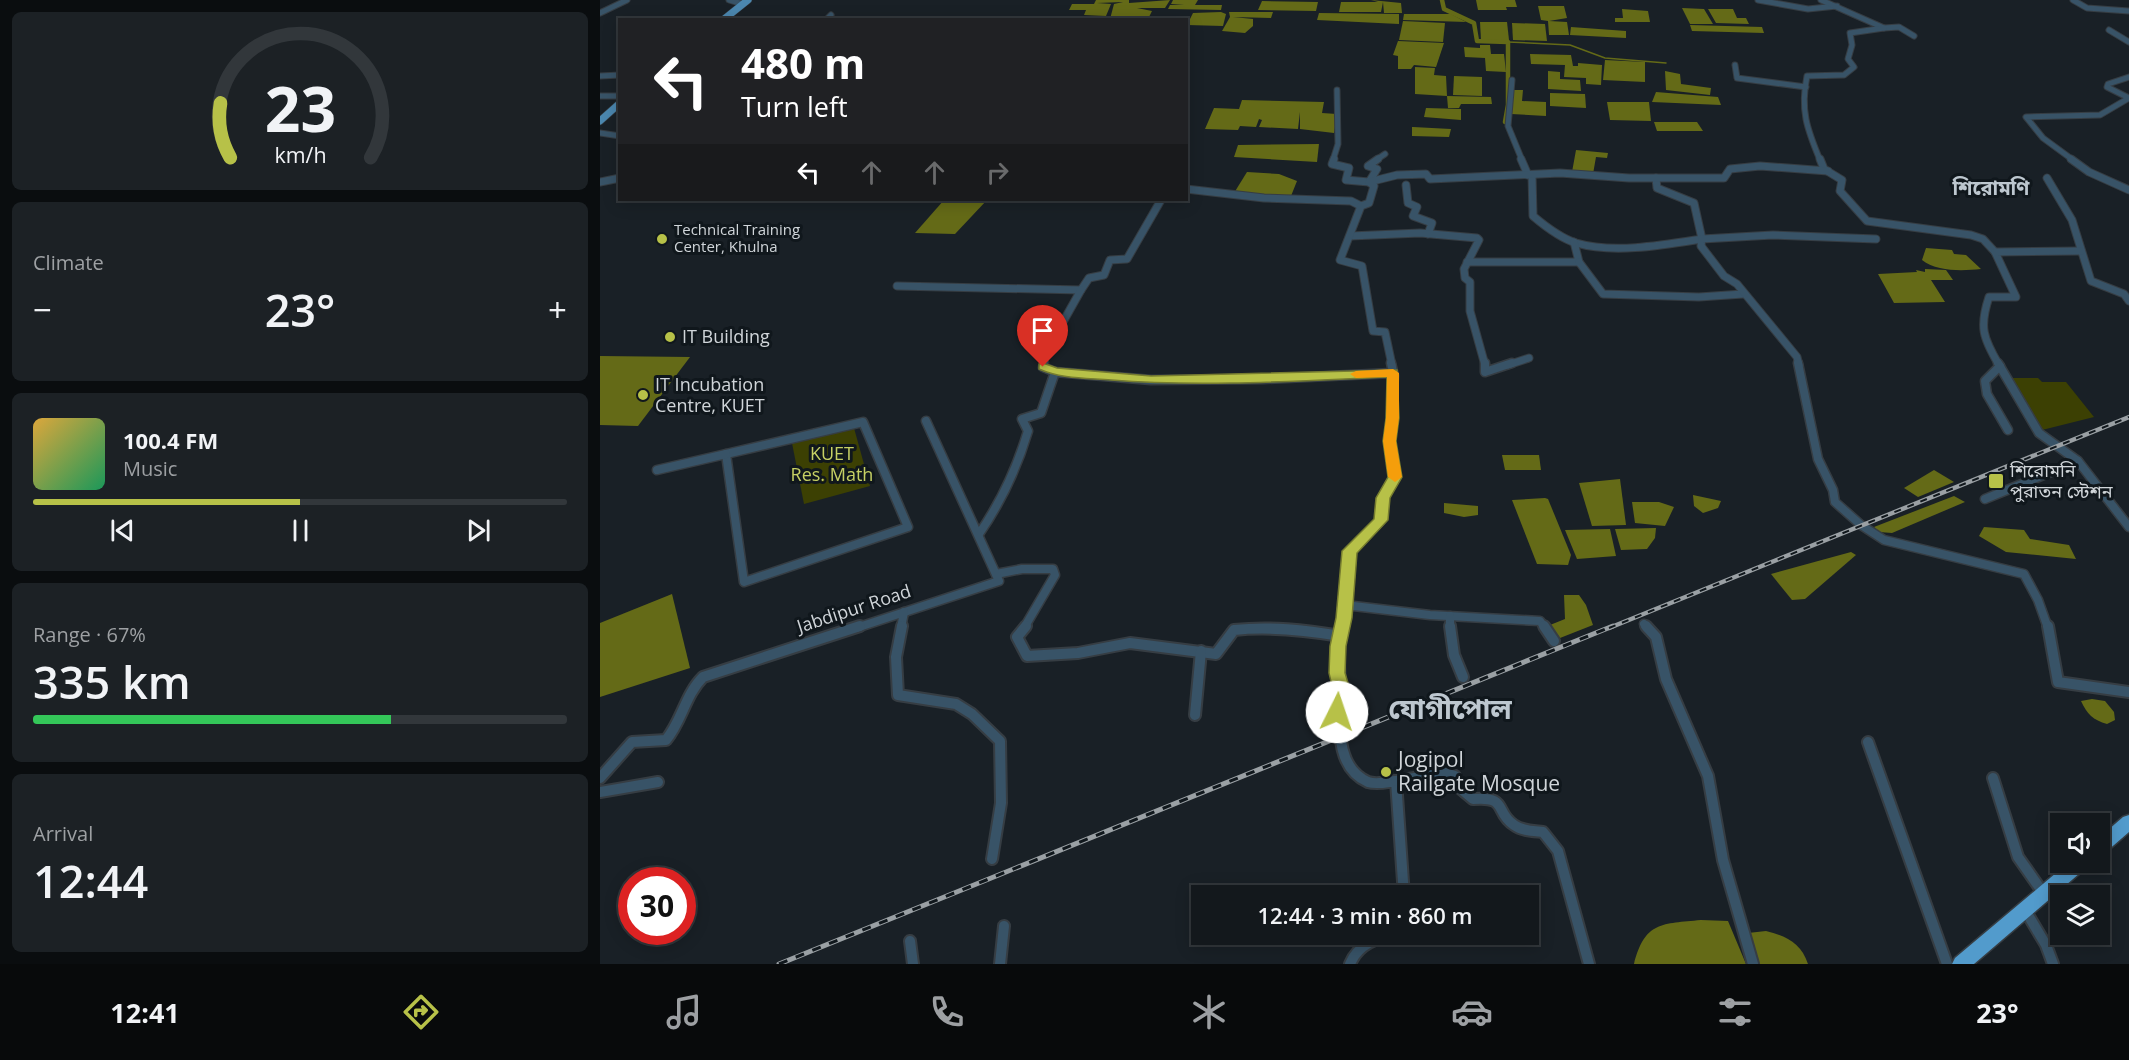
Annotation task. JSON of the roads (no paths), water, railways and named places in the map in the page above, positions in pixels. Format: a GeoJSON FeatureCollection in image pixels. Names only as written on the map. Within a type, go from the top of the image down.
{"type":"FeatureCollection","features":[{"type":"Feature","properties":{"kind":"highway"},"geometry":{"type":"LineString","coordinates":[[2110,838],[2129,822]]}},
{"type":"Feature","properties":{"kind":"highway"},"geometry":{"type":"LineString","coordinates":[[1961,964],[2068,873]]}},
{"type":"Feature","properties":{"kind":"main road"},"geometry":{"type":"LineString","coordinates":[[725,18],[745,2]]}},
{"type":"Feature","properties":{"kind":"main road"},"geometry":{"type":"LineString","coordinates":[[600,120],[603,114],[618,104]]}},
{"type":"Feature","properties":{"kind":"street"},"geometry":{"type":"LineString","coordinates":[[600,13],[627,0]]}},
{"type":"Feature","properties":{"kind":"street"},"geometry":{"type":"LineString","coordinates":[[729,0],[745,2]]}},
{"type":"Feature","properties":{"kind":"street"},"geometry":{"type":"LineString","coordinates":[[1758,0],[1808,9],[1838,6]]}},
{"type":"Feature","properties":{"kind":"street"},"geometry":{"type":"LineString","coordinates":[[1821,0],[1884,28]]}},
{"type":"Feature","properties":{"kind":"street"},"geometry":{"type":"LineString","coordinates":[[2073,0],[2086,8],[2129,11]]}},
{"type":"Feature","properties":{"kind":"street"},"geometry":{"type":"LineString","coordinates":[[600,13],[603,7],[601,3]]}},
{"type":"Feature","properties":{"kind":"street"},"geometry":{"type":"LineString","coordinates":[[827,18],[831,15]]}},
{"type":"Feature","properties":{"kind":"street"},"geometry":{"type":"LineString","coordinates":[[1914,36],[1899,27],[1850,33],[1852,45],[1848,59],[1854,67],[1844,75],[1807,76],[1802,99],[1809,133],[1824,169],[1842,180],[1840,191],[1867,221],[1971,235],[1983,239],[1995,252],[2016,297],[1989,297],[1982,318],[1985,342],[2038,433],[2078,461],[2092,476],[2129,527]]}},
{"type":"Feature","properties":{"kind":"street"},"geometry":{"type":"LineString","coordinates":[[2109,30],[2122,40],[2129,42]]}},
{"type":"Feature","properties":{"kind":"street"},"geometry":{"type":"LineString","coordinates":[[1735,65],[1737,78],[1806,87]]}},
{"type":"Feature","properties":{"kind":"street"},"geometry":{"type":"LineString","coordinates":[[600,76],[618,75]]}},
{"type":"Feature","properties":{"kind":"street"},"geometry":{"type":"LineString","coordinates":[[2129,77],[2123,81],[2108,84],[2107,87],[2129,99],[2100,116],[2026,117],[2043,138],[2089,172],[2129,190]]}},
{"type":"Feature","properties":{"kind":"street"},"geometry":{"type":"LineString","coordinates":[[1512,80],[1508,126],[1531,175],[1533,216],[1553,232],[1574,242],[1639,245],[1773,235],[1876,239]]}},
{"type":"Feature","properties":{"kind":"street"},"geometry":{"type":"LineString","coordinates":[[1337,90],[1338,144],[1332,164],[1349,168],[1346,180],[1369,182],[1391,174],[1408,173],[1426,174],[1430,179],[1560,173],[1656,178],[1724,178],[1730,169],[1748,166],[1828,171]]}},
{"type":"Feature","properties":{"kind":"street"},"geometry":{"type":"LineString","coordinates":[[600,96],[618,96]]}},
{"type":"Feature","properties":{"kind":"street"},"geometry":{"type":"LineString","coordinates":[[600,133],[618,136]]}},
{"type":"Feature","properties":{"kind":"street"},"geometry":{"type":"LineString","coordinates":[[1369,182],[1377,169],[1368,166],[1385,154]]}},
{"type":"Feature","properties":{"kind":"street"},"geometry":{"type":"LineString","coordinates":[[600,182],[618,178]]}},
{"type":"Feature","properties":{"kind":"street"},"geometry":{"type":"LineString","coordinates":[[1656,178],[1657,188],[1662,192],[1694,203],[1702,239],[1701,246],[1707,256],[1724,276],[1737,284],[1797,357],[1821,471],[1834,488],[1835,502],[1884,540],[2024,574],[2040,598],[2053,638],[2058,681],[2129,692]]}},
{"type":"Feature","properties":{"kind":"street"},"geometry":{"type":"LineString","coordinates":[[2047,178],[2072,220],[2091,281],[2124,294],[2129,301]]}},
{"type":"Feature","properties":{"kind":"street"},"geometry":{"type":"LineString","coordinates":[[1188,189],[1264,198],[1351,201],[1361,206],[1369,203],[1374,186],[1369,182]]}},
{"type":"Feature","properties":{"kind":"street"},"geometry":{"type":"LineString","coordinates":[[1406,184],[1408,202],[1417,207],[1413,216],[1432,223],[1428,234]]}},
{"type":"Feature","properties":{"kind":"street"},"geometry":{"type":"LineString","coordinates":[[1160,201],[1127,259],[1110,260],[1102,277],[1089,278],[1046,352],[1043,367],[1055,372],[1151,380],[1263,379],[1393,373]]}},
{"type":"Feature","properties":{"kind":"street"},"geometry":{"type":"LineString","coordinates":[[1361,206],[1340,260],[1362,266],[1373,331],[1385,332],[1393,373],[1393,418],[1389,441],[1395,477],[1383,498],[1381,520],[1349,551],[1346,605],[1337,673],[1340,686],[1337,712],[1342,751],[1356,773],[1370,783],[1445,773],[1455,777],[1461,789],[1473,799],[1487,798],[1501,805],[1506,820],[1518,829],[1543,832],[1558,851],[1589,964]]}},
{"type":"Feature","properties":{"kind":"street"},"geometry":{"type":"LineString","coordinates":[[1350,236],[1428,234],[1477,238],[1479,240],[1464,269],[1465,278],[1470,282],[1470,310],[1474,328],[1483,343],[1485,372],[1529,358]]}},
{"type":"Feature","properties":{"kind":"street"},"geometry":{"type":"LineString","coordinates":[[1574,242],[1579,262],[1603,294],[1699,297],[1743,294]]}},
{"type":"Feature","properties":{"kind":"street"},"geometry":{"type":"LineString","coordinates":[[1995,252],[2081,251]]}},
{"type":"Feature","properties":{"kind":"street"},"geometry":{"type":"LineString","coordinates":[[1467,262],[1579,262]]}},
{"type":"Feature","properties":{"kind":"street"},"geometry":{"type":"LineString","coordinates":[[897,286],[1081,291]]}},
{"type":"Feature","properties":{"kind":"street"},"geometry":{"type":"LineString","coordinates":[[2000,366],[1985,381],[1987,394],[2008,430]]}},
{"type":"Feature","properties":{"kind":"street"},"geometry":{"type":"LineString","coordinates":[[979,534],[997,508],[1024,444],[1028,431],[1022,419],[1041,413],[1055,372]]}},
{"type":"Feature","properties":{"kind":"street"},"geometry":{"type":"LineString","coordinates":[[926,421],[996,574],[1022,569],[1053,569],[1055,575],[1032,618],[1017,637],[1027,656],[1078,653],[1130,643],[1216,654],[1234,630],[1259,627],[1299,629],[1341,636]]}},
{"type":"Feature","properties":{"kind":"street"},"geometry":{"type":"LineString","coordinates":[[657,470],[863,422],[908,527],[744,582],[726,454]]}},
{"type":"Feature","properties":{"kind":"street"},"geometry":{"type":"LineString","coordinates":[[1985,499],[2078,461]]}},
{"type":"Feature","properties":{"kind":"street","name":"Jabdipur Road"},"geometry":{"type":"LineString","coordinates":[[600,778],[626,744],[635,740],[666,740],[674,732],[690,691],[703,677],[999,581],[996,574]]}},
{"type":"Feature","properties":{"kind":"street"},"geometry":{"type":"LineString","coordinates":[[1346,605],[1450,616],[1540,621],[1554,641]]}},
{"type":"Feature","properties":{"kind":"street"},"geometry":{"type":"LineString","coordinates":[[904,612],[896,657],[898,695],[953,702],[972,714],[986,732],[1000,741],[1001,803],[992,859]]}},
{"type":"Feature","properties":{"kind":"street"},"geometry":{"type":"LineString","coordinates":[[1450,616],[1449,628],[1456,664],[1463,677]]}},
{"type":"Feature","properties":{"kind":"street"},"geometry":{"type":"LineString","coordinates":[[1644,624],[1656,637],[1666,679],[1708,776],[1723,860],[1753,964]]}},
{"type":"Feature","properties":{"kind":"street"},"geometry":{"type":"LineString","coordinates":[[1195,715],[1201,651]]}},
{"type":"Feature","properties":{"kind":"street"},"geometry":{"type":"LineString","coordinates":[[1868,742],[1947,964]]}},
{"type":"Feature","properties":{"kind":"street"},"geometry":{"type":"LineString","coordinates":[[1993,778],[2018,857],[2044,894]]}},
{"type":"Feature","properties":{"kind":"street"},"geometry":{"type":"LineString","coordinates":[[1396,781],[1403,885]]}},
{"type":"Feature","properties":{"kind":"street"},"geometry":{"type":"LineString","coordinates":[[600,792],[658,782]]}},
{"type":"Feature","properties":{"kind":"street"},"geometry":{"type":"LineString","coordinates":[[2025,910],[2046,945],[2053,964]]}},
{"type":"Feature","properties":{"kind":"street"},"geometry":{"type":"LineString","coordinates":[[1000,964],[1004,926]]}},
{"type":"Feature","properties":{"kind":"street"},"geometry":{"type":"LineString","coordinates":[[910,940],[913,964]]}},
{"type":"Feature","properties":{"kind":"street"},"geometry":{"type":"LineString","coordinates":[[1350,964],[1352,956],[1366,945]]}},
{"type":"Feature","properties":{"kind":"waterway"},"geometry":{"type":"LineString","coordinates":[[1442,0],[1444,9],[1474,23],[1477,41],[1508,42],[1508,105],[1505,122]]}},
{"type":"Feature","properties":{"kind":"waterway"},"geometry":{"type":"LineString","coordinates":[[1508,42],[1570,45],[1605,58],[1666,63]]}},
{"type":"Feature","properties":{"kind":"railway"},"geometry":{"type":"LineString","coordinates":[[1609,628],[2129,417]]}},
{"type":"Feature","properties":{"kind":"railway"},"geometry":{"type":"LineString","coordinates":[[779,964],[1613,626]]}},
{"type":"Feature","properties":{"kind":"place","name":"Technical Training Center, Khulna"},"geometry":{"type":"Point","coordinates":[662,239]}},
{"type":"Feature","properties":{"kind":"place","name":"IT Building"},"geometry":{"type":"Point","coordinates":[670,337]}},
{"type":"Feature","properties":{"kind":"place","name":"IT Incubation Centre, KUET"},"geometry":{"type":"Point","coordinates":[643,395]}},
{"type":"Feature","properties":{"kind":"place","name":"শিরোমনি পুরাতন স্টেশন"},"geometry":{"type":"Point","coordinates":[1996,481]}},
{"type":"Feature","properties":{"kind":"place","name":"Jogipol Railgate Mosque"},"geometry":{"type":"Point","coordinates":[1386,772]}},
{"type":"Feature","properties":{"kind":"district","name":"শিরোমণি"},"geometry":{"type":"Point","coordinates":[1991,188]}},
{"type":"Feature","properties":{"kind":"district","name":"যোগীপোল"},"geometry":{"type":"Point","coordinates":[1450,709]}},
{"type":"Feature","properties":{"kind":"park label","name":"KUET Res. Math"},"geometry":{"type":"Point","coordinates":[832,464]}}]}
